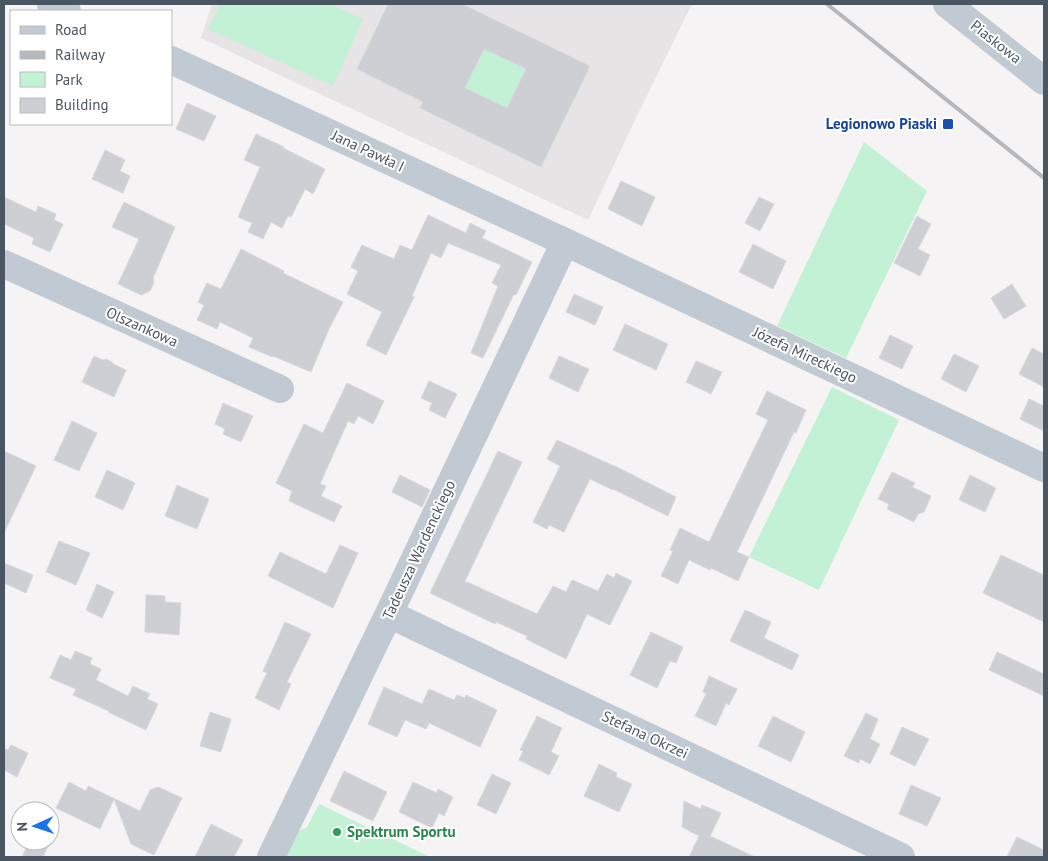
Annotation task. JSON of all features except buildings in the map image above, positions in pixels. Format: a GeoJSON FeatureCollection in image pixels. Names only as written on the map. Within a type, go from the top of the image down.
{"type":"FeatureCollection","features":[{"type":"Feature","properties":{"kind":"street"},"geometry":{"type":"LineString","coordinates":[[51,4],[65,10]]}},
{"type":"Feature","properties":{"kind":"street","name":"Piaskowa"},"geometry":{"type":"LineString","coordinates":[[947,4],[1044,81]]}},
{"type":"Feature","properties":{"kind":"street","name":"Jana Pawła I"},"geometry":{"type":"LineString","coordinates":[[172,60],[565,242]]}},
{"type":"Feature","properties":{"kind":"street","name":"Józefa Mireckiego"},"geometry":{"type":"LineString","coordinates":[[565,242],[1044,468]]}},
{"type":"Feature","properties":{"kind":"street","name":"Tadeusza Wardenckiego"},"geometry":{"type":"LineString","coordinates":[[271,857],[389,614],[565,242]]}},
{"type":"Feature","properties":{"kind":"street","name":"Olszankowa"},"geometry":{"type":"LineString","coordinates":[[4,264],[280,389]]}},
{"type":"Feature","properties":{"kind":"street","name":"Stefana Okrzei"},"geometry":{"type":"LineString","coordinates":[[389,614],[902,857]]}},
{"type":"Feature","properties":{"kind":"shaded area"},"geometry":{"type":"Polygon","coordinates":[[[212,4],[692,4],[588,220],[201,38],[212,4]]]}},
{"type":"Feature","properties":{"kind":"green space"},"geometry":{"type":"Polygon","coordinates":[[[220,4],[329,4],[363,19],[333,86],[208,29],[220,4]]]}},
{"type":"Feature","properties":{"kind":"green space"},"geometry":{"type":"Polygon","coordinates":[[[484,49],[526,69],[507,108],[465,88],[484,49]]]}},
{"type":"Feature","properties":{"kind":"green space"},"geometry":{"type":"Polygon","coordinates":[[[864,142],[927,191],[846,358],[777,326],[864,142]]]}},
{"type":"Feature","properties":{"kind":"green space"},"geometry":{"type":"Polygon","coordinates":[[[832,387],[899,420],[819,590],[749,557],[832,387]]]}},
{"type":"Feature","properties":{"kind":"green space","name":"Spektrum Sportu"},"geometry":{"type":"Polygon","coordinates":[[[319,804],[430,857],[279,857],[289,836],[307,827],[319,804]]]}},
{"type":"Feature","properties":{"kind":"railway"},"geometry":{"type":"LineString","coordinates":[[827,4],[1044,178]]}},
{"type":"Feature","properties":{"kind":"place","name":"Legionowo Piaski"},"geometry":{"type":"Point","coordinates":[948,124]}},
{"type":"Feature","properties":{"kind":"place","name":"Spektrum Sportu"},"geometry":{"type":"Point","coordinates":[337,832]}}]}
